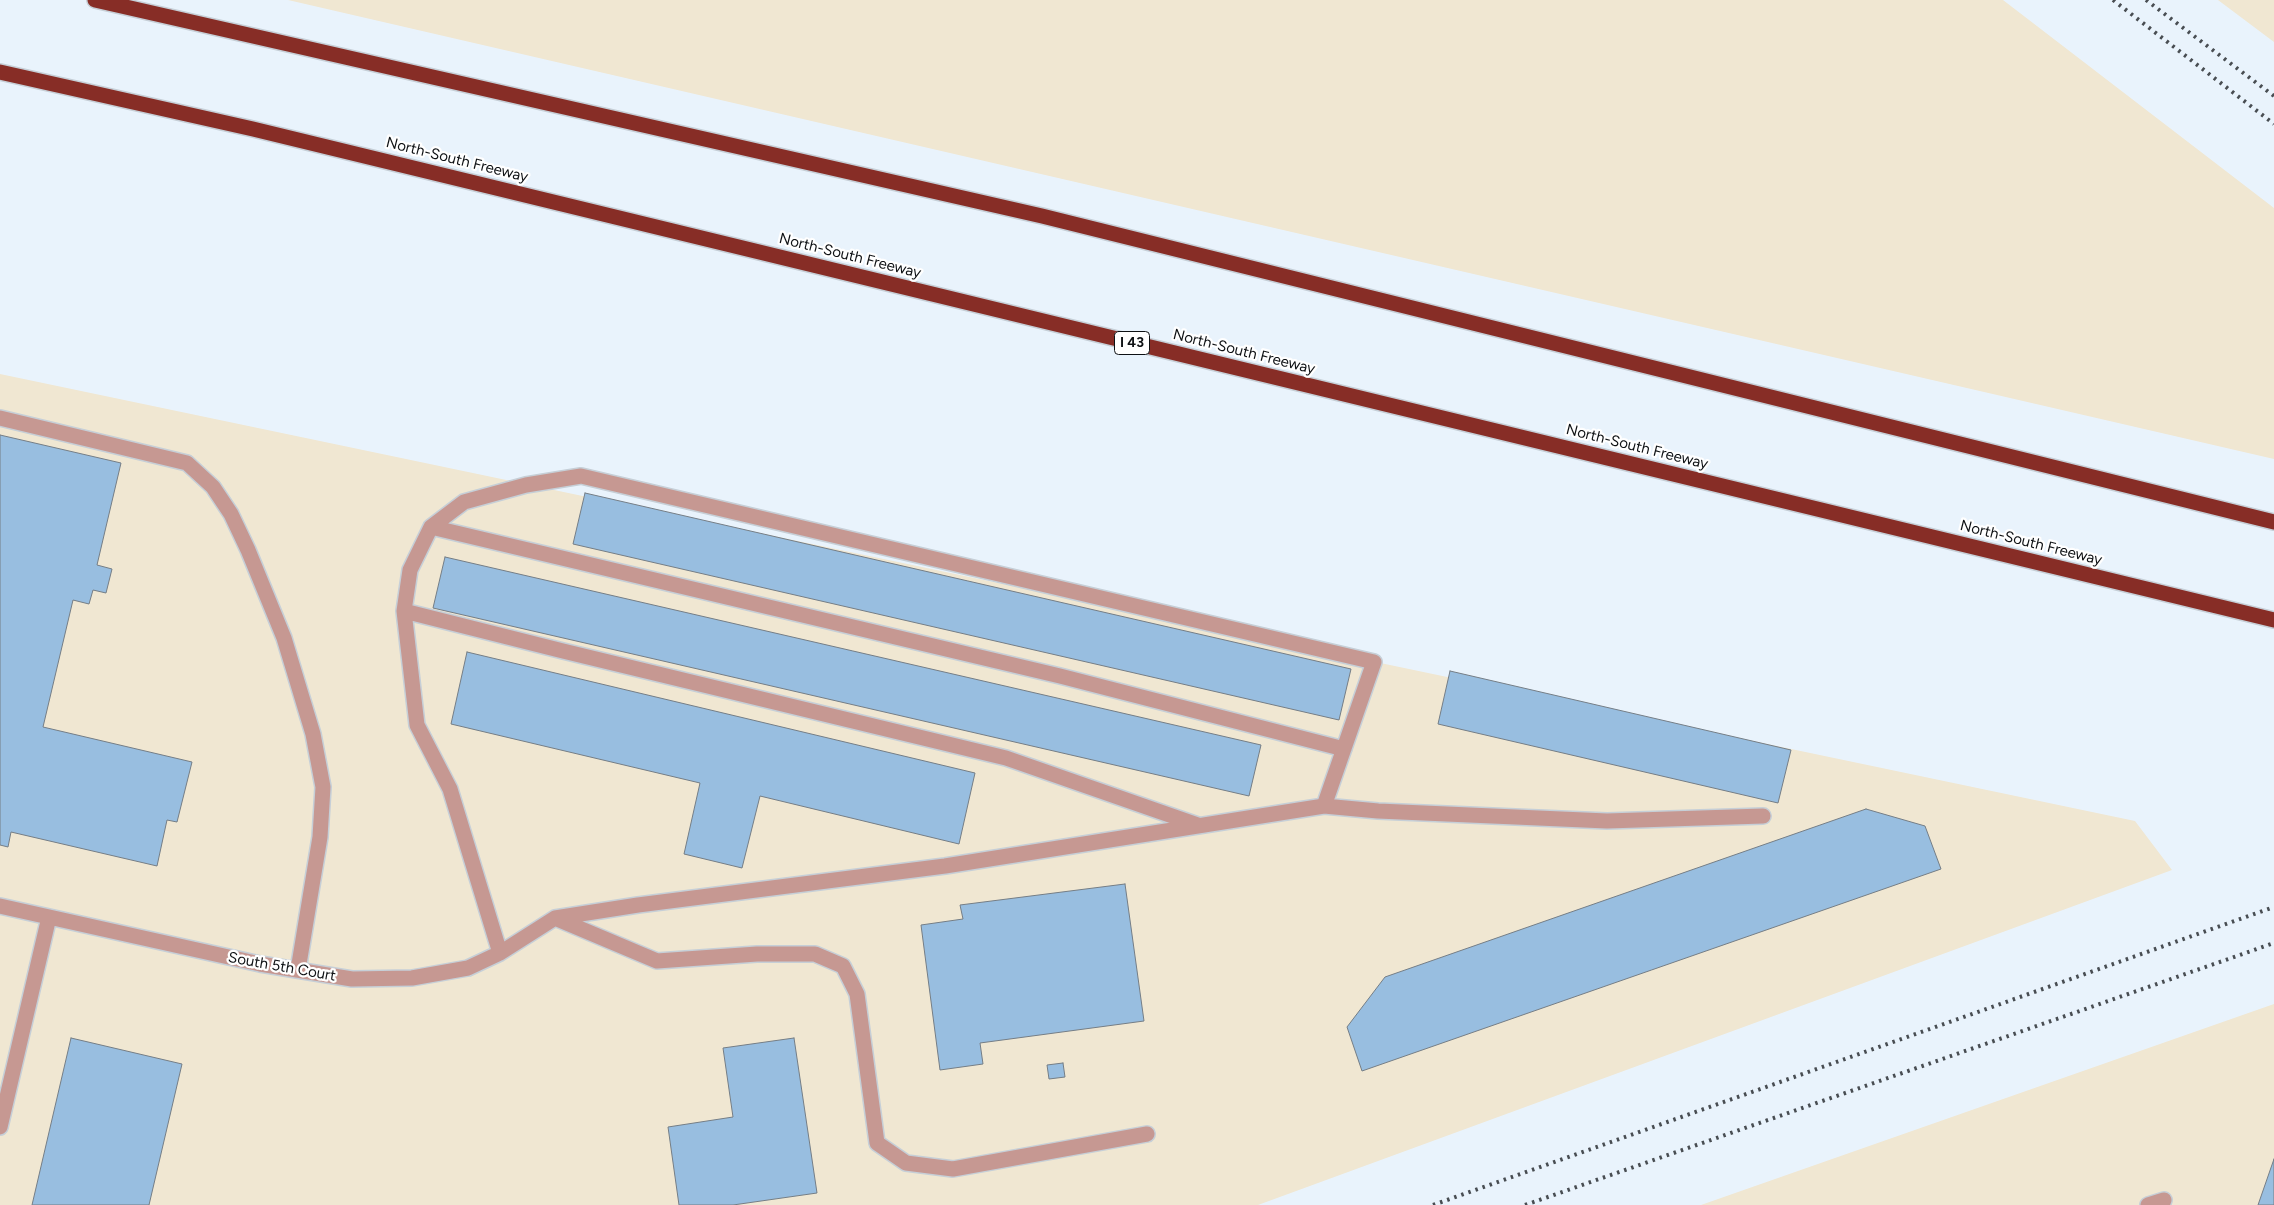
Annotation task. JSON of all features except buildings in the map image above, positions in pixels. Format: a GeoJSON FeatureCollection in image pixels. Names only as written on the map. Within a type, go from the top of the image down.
{"type":"FeatureCollection","features":[{"type":"Feature","properties":{"kind":"highway"},"geometry":{"type":"LineString","coordinates":[[95,0],[1042,216],[2274,522]]}},
{"type":"Feature","properties":{"kind":"highway","name":"North-South Freeway"},"geometry":{"type":"LineString","coordinates":[[0,72],[263,131],[2269,618]]}},
{"type":"Feature","properties":{"kind":"street"},"geometry":{"type":"LineString","coordinates":[[0,418],[187,463],[213,487],[231,514],[284,638],[313,734],[323,787],[320,836],[298,970]]}},
{"type":"Feature","properties":{"kind":"street"},"geometry":{"type":"LineString","coordinates":[[500,953],[450,789],[417,724],[404,611],[410,570],[431,527],[464,502],[526,485],[581,476],[1374,662],[1324,806]]}},
{"type":"Feature","properties":{"kind":"street"},"geometry":{"type":"LineString","coordinates":[[431,527],[1060,676],[1344,748]]}},
{"type":"Feature","properties":{"kind":"street"},"geometry":{"type":"LineString","coordinates":[[404,611],[572,654],[1006,758],[1199,826]]}},
{"type":"Feature","properties":{"kind":"street"},"geometry":{"type":"LineString","coordinates":[[555,918],[638,905],[945,866],[1324,806],[1378,811],[1607,821],[1763,816]]}},
{"type":"Feature","properties":{"kind":"street","name":"South 5th Court"},"geometry":{"type":"LineString","coordinates":[[0,906],[260,964],[352,979],[412,978],[468,968],[500,953],[555,918]]}},
{"type":"Feature","properties":{"kind":"street"},"geometry":{"type":"LineString","coordinates":[[0,1127],[49,917]]}},
{"type":"Feature","properties":{"kind":"street"},"geometry":{"type":"LineString","coordinates":[[555,918],[657,961],[757,954],[815,954],[843,966],[857,994],[877,1143],[906,1162],[954,1169],[1147,1134]]}},
{"type":"Feature","properties":{"kind":"street"},"geometry":{"type":"LineString","coordinates":[[2148,1205],[2164,1200],[2162,1205]]}},
{"type":"Feature","properties":{"kind":"shaded area"},"geometry":{"type":"Polygon","coordinates":[[[288,0],[2003,0],[2274,208],[2274,459],[288,0]]]}},
{"type":"Feature","properties":{"kind":"shaded area"},"geometry":{"type":"Polygon","coordinates":[[[2218,0],[2274,0],[2274,42],[2218,0]]]}},
{"type":"Feature","properties":{"kind":"shaded area"},"geometry":{"type":"Polygon","coordinates":[[[0,374],[2135,821],[2172,870],[1258,1205],[0,1205],[0,374]]]}},
{"type":"Feature","properties":{"kind":"shaded area"},"geometry":{"type":"Polygon","coordinates":[[[2274,1004],[2274,1205],[1701,1205],[2274,1004]]]}},
{"type":"Feature","properties":{"kind":"railway"},"geometry":{"type":"LineString","coordinates":[[2113,0],[2274,124]]}},
{"type":"Feature","properties":{"kind":"railway"},"geometry":{"type":"LineString","coordinates":[[2146,0],[2274,96]]}},
{"type":"Feature","properties":{"kind":"railway"},"geometry":{"type":"LineString","coordinates":[[1433,1205],[2274,907]]}},
{"type":"Feature","properties":{"kind":"railway"},"geometry":{"type":"LineString","coordinates":[[1525,1205],[2274,943]]}}]}
